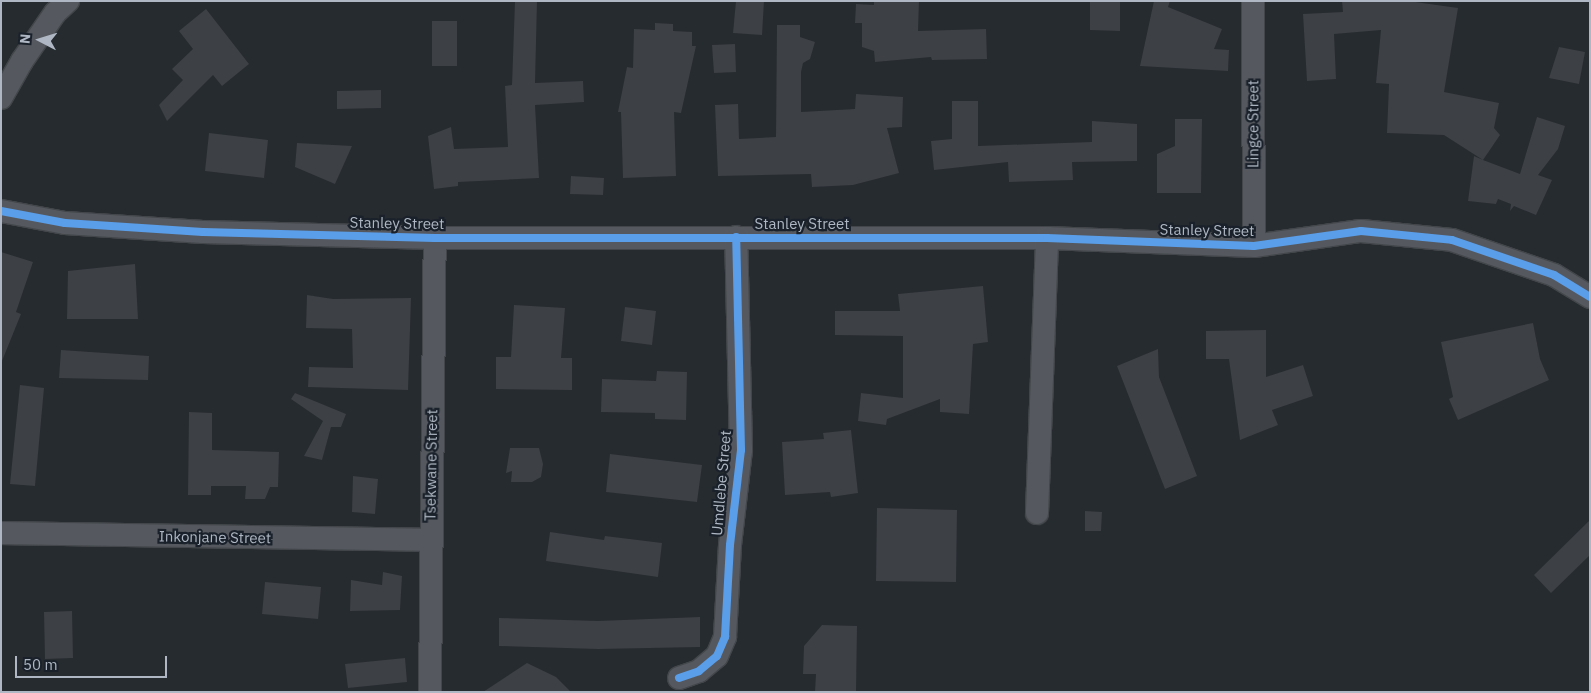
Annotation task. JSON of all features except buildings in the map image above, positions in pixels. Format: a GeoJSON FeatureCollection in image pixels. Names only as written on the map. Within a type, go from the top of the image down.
{"type":"FeatureCollection","features":[{"type":"Feature","properties":{"kind":"street"},"geometry":{"type":"LineString","coordinates":[[1,98],[22,60],[55,13],[68,1]]}},
{"type":"Feature","properties":{"kind":"street","name":"Lingce Street"},"geometry":{"type":"LineString","coordinates":[[1253,1],[1254,246]]}},
{"type":"Feature","properties":{"kind":"street","name":"Stanley Street"},"geometry":{"type":"LineString","coordinates":[[1,211],[65,223],[203,232],[434,238],[1047,238],[1254,246],[1362,231],[1452,240],[1554,275],[1590,297]]}},
{"type":"Feature","properties":{"kind":"street","name":"Umdlebe Street"},"geometry":{"type":"LineString","coordinates":[[679,678],[699,671],[716,656],[725,637],[724,611],[741,450],[736,237]]}},
{"type":"Feature","properties":{"kind":"street","name":"Tsekwane Street"},"geometry":{"type":"LineString","coordinates":[[430,692],[429,540],[434,238]]}},
{"type":"Feature","properties":{"kind":"street"},"geometry":{"type":"LineString","coordinates":[[1037,513],[1047,238]]}},
{"type":"Feature","properties":{"kind":"street","name":"Inkonjane Street"},"geometry":{"type":"LineString","coordinates":[[1,533],[429,540]]}},
{"type":"Feature","properties":{"kind":"cycle path"},"geometry":{"type":"LineString","coordinates":[[1,211],[65,223],[203,232],[435,238],[1047,238],[1254,246],[1361,231],[1452,240],[1554,275],[1590,297]]}},
{"type":"Feature","properties":{"kind":"cycle path"},"geometry":{"type":"LineString","coordinates":[[679,678],[699,671],[717,656],[725,637],[730,545],[741,450],[736,237]]}}]}
